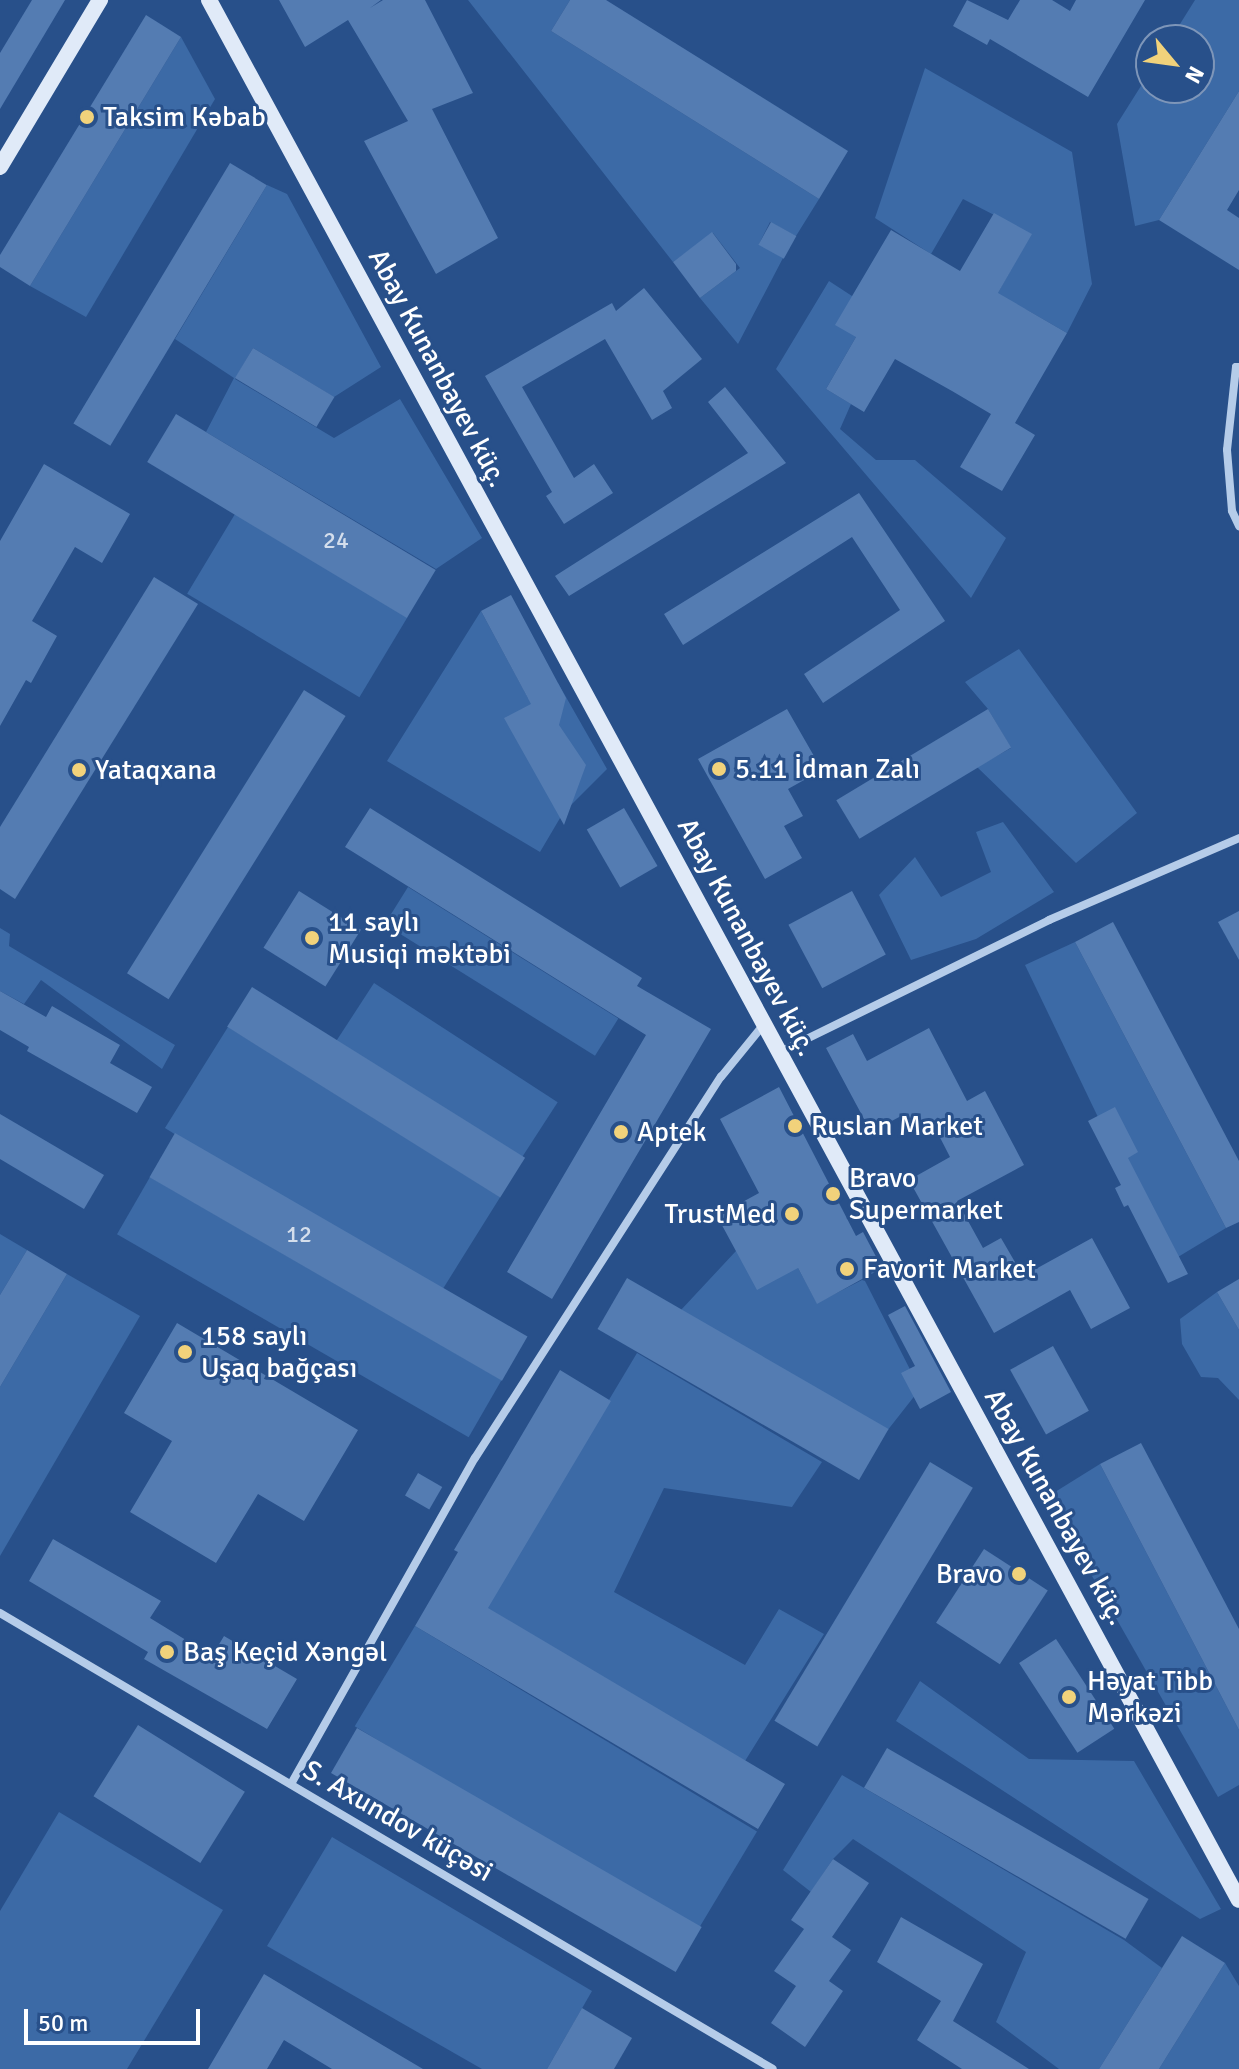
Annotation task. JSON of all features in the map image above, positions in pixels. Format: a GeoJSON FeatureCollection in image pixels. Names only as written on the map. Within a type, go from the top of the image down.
{"type":"FeatureCollection","features":[{"type":"Feature","properties":{"kind":"street"},"geometry":{"type":"LineString","coordinates":[[0,167],[100,0]]}},
{"type":"Feature","properties":{"kind":"street","name":"Abay Kunanbayev küç."},"geometry":{"type":"LineString","coordinates":[[209,0],[1239,1900]]}},
{"type":"Feature","properties":{"kind":"street"},"geometry":{"type":"LineString","coordinates":[[1239,367],[1236,367],[1227,450],[1232,511],[1239,526]]}},
{"type":"Feature","properties":{"kind":"street"},"geometry":{"type":"LineString","coordinates":[[779,1052],[1049,920],[1239,838]]}},
{"type":"Feature","properties":{"kind":"street"},"geometry":{"type":"LineString","coordinates":[[291,1784],[475,1458],[721,1077],[764,1024]]}},
{"type":"Feature","properties":{"kind":"street","name":"S. Axundov küçəsi"},"geometry":{"type":"LineString","coordinates":[[0,1613],[773,2069]]}},
{"type":"Feature","properties":{"kind":"shaded area"},"geometry":{"type":"Polygon","coordinates":[[[468,0],[570,0],[551,31],[819,199],[796,236],[770,222],[759,244],[783,258],[738,344],[700,298],[740,268],[713,233],[673,262],[468,0]]]}},
{"type":"Feature","properties":{"kind":"shaded area"},"geometry":{"type":"Polygon","coordinates":[[[1195,0],[1239,0],[1239,91],[1159,220],[1135,226],[1117,124],[1135,95],[1135,104],[1215,104],[1215,24],[1180,24],[1195,0]]]}},
{"type":"Feature","properties":{"kind":"shaded area"},"geometry":{"type":"Polygon","coordinates":[[[181,37],[215,99],[86,317],[30,286],[181,37]]]}},
{"type":"Feature","properties":{"kind":"shaded area"},"geometry":{"type":"Polygon","coordinates":[[[925,68],[1072,152],[1092,284],[1067,333],[1027,310],[995,298],[1031,234],[963,199],[931,254],[875,218],[925,68]]]}},
{"type":"Feature","properties":{"kind":"shaded area"},"geometry":{"type":"Polygon","coordinates":[[[267,185],[287,194],[381,367],[334,397],[253,348],[235,379],[334,438],[400,399],[482,538],[436,569],[206,432],[234,378],[175,339],[267,185]]]}},
{"type":"Feature","properties":{"kind":"shaded area"},"geometry":{"type":"Polygon","coordinates":[[[829,281],[852,296],[856,337],[826,389],[851,404],[840,429],[876,460],[915,460],[1006,538],[971,598],[776,369],[829,281]]]}},
{"type":"Feature","properties":{"kind":"shaded area"},"geometry":{"type":"Polygon","coordinates":[[[235,514],[407,618],[359,697],[187,594],[235,514]]]}},
{"type":"Feature","properties":{"kind":"shaded area"},"geometry":{"type":"Polygon","coordinates":[[[481,611],[528,698],[558,683],[607,769],[563,813],[540,852],[387,761],[481,611]]]}},
{"type":"Feature","properties":{"kind":"shaded area"},"geometry":{"type":"Polygon","coordinates":[[[1019,649],[1137,813],[1076,863],[977,767],[1011,748],[988,709],[965,682],[1019,649]]]}},
{"type":"Feature","properties":{"kind":"shaded area"},"geometry":{"type":"Polygon","coordinates":[[[1003,822],[1054,892],[976,939],[911,960],[879,895],[915,857],[941,897],[991,872],[976,832],[1003,822]]]}},
{"type":"Feature","properties":{"kind":"shaded area"},"geometry":{"type":"Polygon","coordinates":[[[408,887],[618,1018],[595,1056],[385,924],[408,887]]]}},
{"type":"Feature","properties":{"kind":"shaded area"},"geometry":{"type":"Polygon","coordinates":[[[0,928],[10,934],[9,946],[175,1045],[162,1069],[41,980],[24,1004],[0,991],[0,928]]]}},
{"type":"Feature","properties":{"kind":"shaded area"},"geometry":{"type":"Polygon","coordinates":[[[1075,942],[1226,1228],[1168,1263],[1025,965],[1075,942]]]}},
{"type":"Feature","properties":{"kind":"shaded area"},"geometry":{"type":"Polygon","coordinates":[[[374,983],[558,1102],[520,1160],[336,1041],[374,983]]]}},
{"type":"Feature","properties":{"kind":"shaded area"},"geometry":{"type":"Polygon","coordinates":[[[228,1027],[500,1197],[437,1298],[165,1128],[228,1027]]]}},
{"type":"Feature","properties":{"kind":"shaded area"},"geometry":{"type":"Polygon","coordinates":[[[150,1177],[502,1380],[469,1437],[117,1234],[150,1177]]]}},
{"type":"Feature","properties":{"kind":"shaded area"},"geometry":{"type":"Polygon","coordinates":[[[0,1234],[27,1250],[0,1295],[0,1234]]]}},
{"type":"Feature","properties":{"kind":"shaded area"},"geometry":{"type":"Polygon","coordinates":[[[736,1251],[798,1268],[817,1303],[864,1279],[920,1389],[887,1431],[681,1310],[736,1251]]]}},
{"type":"Feature","properties":{"kind":"shaded area"},"geometry":{"type":"Polygon","coordinates":[[[67,1274],[140,1316],[0,1556],[0,1387],[67,1274]]]}},
{"type":"Feature","properties":{"kind":"shaded area"},"geometry":{"type":"Polygon","coordinates":[[[1217,1292],[1239,1330],[1239,1400],[1218,1378],[1201,1377],[1182,1344],[1180,1319],[1217,1292]]]}},
{"type":"Feature","properties":{"kind":"shaded area"},"geometry":{"type":"Polygon","coordinates":[[[637,1353],[822,1462],[792,1507],[664,1488],[614,1592],[745,1665],[779,1609],[824,1634],[745,1761],[485,1607],[637,1353]]]}},
{"type":"Feature","properties":{"kind":"shaded area"},"geometry":{"type":"Polygon","coordinates":[[[1100,1464],[1239,1730],[1239,1785],[1218,1797],[1047,1497],[1100,1464]]]}},
{"type":"Feature","properties":{"kind":"shaded area"},"geometry":{"type":"Polygon","coordinates":[[[415,1626],[757,1832],[697,1932],[355,1726],[415,1626]]]}},
{"type":"Feature","properties":{"kind":"shaded area"},"geometry":{"type":"Polygon","coordinates":[[[920,1681],[1029,1759],[1134,1761],[1221,1909],[1200,1919],[896,1721],[920,1681]]]}},
{"type":"Feature","properties":{"kind":"shaded area"},"geometry":{"type":"Polygon","coordinates":[[[842,1775],[1124,1940],[1162,1968],[1099,2069],[1059,2069],[996,2022],[1026,1952],[853,1839],[833,1859],[811,1892],[783,1870],[842,1775]]]}},
{"type":"Feature","properties":{"kind":"shaded area"},"geometry":{"type":"Polygon","coordinates":[[[59,1812],[223,1910],[127,2069],[0,2069],[0,1911],[59,1812]]]}},
{"type":"Feature","properties":{"kind":"shaded area"},"geometry":{"type":"Polygon","coordinates":[[[332,1837],[592,1991],[547,2069],[482,2069],[267,1946],[332,1837]]]}},
{"type":"Feature","properties":{"kind":"shaded area"},"geometry":{"type":"Polygon","coordinates":[[[1225,1963],[1239,1986],[1239,2069],[1159,2069],[1225,1963]]]}},
{"type":"Feature","properties":{"kind":"building"},"geometry":{"type":"Polygon","coordinates":[[[32,0],[65,0],[0,109],[0,53],[32,0]]]}},
{"type":"Feature","properties":{"kind":"building"},"geometry":{"type":"Polygon","coordinates":[[[279,0],[381,0],[370,8],[383,0],[425,0],[473,93],[432,109],[498,238],[436,274],[364,141],[408,121],[348,20],[305,47],[279,0]]]}},
{"type":"Feature","properties":{"kind":"building"},"geometry":{"type":"Polygon","coordinates":[[[570,0],[606,0],[848,151],[819,199],[551,31],[570,0]]]}},
{"type":"Feature","properties":{"kind":"building"},"geometry":{"type":"Polygon","coordinates":[[[967,0],[1008,20],[1020,0],[1052,0],[1070,11],[1076,0],[1145,0],[1088,97],[990,39],[987,45],[953,26],[967,0]]]}},
{"type":"Feature","properties":{"kind":"building"},"geometry":{"type":"Polygon","coordinates":[[[146,15],[181,37],[30,286],[0,267],[0,255],[146,15]]]}},
{"type":"Feature","properties":{"kind":"building"},"geometry":{"type":"Polygon","coordinates":[[[1239,91],[1239,190],[1227,210],[1239,218],[1239,270],[1159,220],[1239,91]]]}},
{"type":"Feature","properties":{"kind":"building"},"geometry":{"type":"Polygon","coordinates":[[[230,163],[267,185],[110,446],[73,424],[230,163]]]}},
{"type":"Feature","properties":{"kind":"building"},"geometry":{"type":"Polygon","coordinates":[[[994,213],[1032,234],[998,293],[1067,333],[1015,423],[1035,435],[1002,491],[960,467],[991,414],[952,391],[895,359],[864,412],[826,389],[856,337],[835,325],[891,230],[960,271],[994,213]]]}},
{"type":"Feature","properties":{"kind":"building"},"geometry":{"type":"Polygon","coordinates":[[[771,222],[796,236],[784,259],[758,245],[771,222]]]}},
{"type":"Feature","properties":{"kind":"building"},"geometry":{"type":"Polygon","coordinates":[[[712,232],[736,264],[736,271],[700,298],[673,262],[712,232]]]}},
{"type":"Feature","properties":{"kind":"building"},"geometry":{"type":"Polygon","coordinates":[[[644,288],[702,359],[663,391],[672,408],[652,420],[605,339],[522,387],[574,478],[594,464],[613,493],[564,524],[546,496],[552,492],[485,376],[612,303],[616,311],[644,288]]]}},
{"type":"Feature","properties":{"kind":"building"},"geometry":{"type":"Polygon","coordinates":[[[253,348],[334,397],[316,427],[235,378],[253,348]]]}},
{"type":"Feature","properties":{"kind":"building"},"geometry":{"type":"Polygon","coordinates":[[[725,387],[786,463],[569,596],[555,576],[748,453],[708,402],[725,387]]]}},
{"type":"Feature","properties":{"kind":"building"},"geometry":{"type":"Polygon","coordinates":[[[176,414],[436,570],[407,618],[147,462],[176,414]]]}},
{"type":"Feature","properties":{"kind":"building"},"geometry":{"type":"Polygon","coordinates":[[[44,464],[130,514],[102,563],[75,547],[32,621],[57,636],[31,683],[26,680],[0,726],[0,541],[44,464]]]}},
{"type":"Feature","properties":{"kind":"building"},"geometry":{"type":"Polygon","coordinates":[[[859,493],[945,621],[823,703],[804,674],[900,610],[852,537],[683,645],[664,614],[859,493]]]}},
{"type":"Feature","properties":{"kind":"building"},"geometry":{"type":"Polygon","coordinates":[[[154,577],[198,604],[15,899],[0,889],[0,827],[154,577]]]}},
{"type":"Feature","properties":{"kind":"building"},"geometry":{"type":"Polygon","coordinates":[[[511,595],[566,698],[559,725],[586,765],[564,825],[504,718],[531,704],[481,611],[511,595]]]}},
{"type":"Feature","properties":{"kind":"building"},"geometry":{"type":"Polygon","coordinates":[[[304,690],[346,716],[169,999],[127,973],[304,690]]]}},
{"type":"Feature","properties":{"kind":"building"},"geometry":{"type":"Polygon","coordinates":[[[787,709],[822,770],[788,789],[803,816],[784,826],[802,858],[765,879],[698,759],[787,709]]]}},
{"type":"Feature","properties":{"kind":"building"},"geometry":{"type":"Polygon","coordinates":[[[988,709],[1011,748],[859,839],[836,800],[988,709]]]}},
{"type":"Feature","properties":{"kind":"building"},"geometry":{"type":"Polygon","coordinates":[[[370,808],[642,978],[637,986],[711,1029],[552,1299],[507,1272],[646,1035],[345,847],[370,808]]]}},
{"type":"Feature","properties":{"kind":"building"},"geometry":{"type":"Polygon","coordinates":[[[624,808],[658,866],[620,888],[587,830],[624,808]]]}},
{"type":"Feature","properties":{"kind":"building","name":"11 saylı Musiqi məktəbi"},"geometry":{"type":"Polygon","coordinates":[[[299,891],[361,930],[325,987],[263,948],[299,891]]]}},
{"type":"Feature","properties":{"kind":"building"},"geometry":{"type":"Polygon","coordinates":[[[852,891],[886,955],[822,988],[788,925],[852,891]]]}},
{"type":"Feature","properties":{"kind":"building"},"geometry":{"type":"Polygon","coordinates":[[[1239,911],[1239,960],[1218,922],[1239,911]]]}},
{"type":"Feature","properties":{"kind":"building"},"geometry":{"type":"Polygon","coordinates":[[[1113,922],[1239,1161],[1239,1222],[1226,1228],[1075,942],[1113,922]]]}},
{"type":"Feature","properties":{"kind":"building"},"geometry":{"type":"Polygon","coordinates":[[[252,987],[525,1158],[500,1197],[227,1027],[252,987]]]}},
{"type":"Feature","properties":{"kind":"building"},"geometry":{"type":"Polygon","coordinates":[[[0,991],[46,1017],[52,1006],[120,1045],[110,1063],[152,1087],[137,1113],[27,1051],[29,1047],[0,1030],[0,991]]]}},
{"type":"Feature","properties":{"kind":"building"},"geometry":{"type":"Polygon","coordinates":[[[929,1028],[967,1101],[985,1091],[1024,1165],[957,1201],[983,1248],[1001,1238],[1023,1276],[1092,1238],[1130,1308],[1091,1329],[1070,1290],[994,1333],[909,1180],[950,1157],[931,1120],[911,1130],[903,1115],[871,1132],[826,1048],[853,1034],[867,1061],[929,1028]]]}},
{"type":"Feature","properties":{"kind":"building"},"geometry":{"type":"Polygon","coordinates":[[[779,1087],[856,1236],[863,1232],[882,1268],[817,1304],[798,1268],[757,1290],[717,1216],[759,1193],[720,1119],[779,1087]]]}},
{"type":"Feature","properties":{"kind":"building"},"geometry":{"type":"Polygon","coordinates":[[[1115,1107],[1138,1152],[1128,1158],[1188,1274],[1168,1283],[1128,1205],[1124,1207],[1115,1188],[1121,1185],[1088,1121],[1115,1107]]]}},
{"type":"Feature","properties":{"kind":"building"},"geometry":{"type":"Polygon","coordinates":[[[0,1114],[104,1175],[84,1209],[0,1159],[0,1114]]]}},
{"type":"Feature","properties":{"kind":"building"},"geometry":{"type":"Polygon","coordinates":[[[175,1133],[527,1336],[502,1381],[150,1177],[175,1133]]]}},
{"type":"Feature","properties":{"kind":"building"},"geometry":{"type":"Polygon","coordinates":[[[27,1250],[67,1274],[0,1387],[0,1295],[27,1250]]]}},
{"type":"Feature","properties":{"kind":"building"},"geometry":{"type":"Polygon","coordinates":[[[627,1278],[889,1429],[859,1480],[598,1329],[627,1278]]]}},
{"type":"Feature","properties":{"kind":"building"},"geometry":{"type":"Polygon","coordinates":[[[1239,1279],[1239,1330],[1217,1292],[1239,1279]]]}},
{"type":"Feature","properties":{"kind":"building"},"geometry":{"type":"Polygon","coordinates":[[[905,1306],[951,1392],[920,1409],[901,1373],[915,1366],[888,1315],[905,1306]]]}},
{"type":"Feature","properties":{"kind":"building"},"geometry":{"type":"Polygon","coordinates":[[[177,1323],[358,1430],[304,1521],[258,1494],[216,1563],[130,1512],[172,1441],[124,1413],[177,1323]]]}},
{"type":"Feature","properties":{"kind":"building"},"geometry":{"type":"Polygon","coordinates":[[[1053,1346],[1089,1411],[1046,1434],[1010,1370],[1053,1346]]]}},
{"type":"Feature","properties":{"kind":"building"},"geometry":{"type":"Polygon","coordinates":[[[560,1370],[611,1401],[488,1608],[785,1784],[758,1829],[415,1626],[458,1552],[454,1550],[560,1370]]]}},
{"type":"Feature","properties":{"kind":"building"},"geometry":{"type":"Polygon","coordinates":[[[1141,1443],[1239,1629],[1239,1730],[1100,1464],[1141,1443]]]}},
{"type":"Feature","properties":{"kind":"building"},"geometry":{"type":"Polygon","coordinates":[[[930,1462],[973,1488],[817,1747],[774,1721],[930,1462]]]}},
{"type":"Feature","properties":{"kind":"building"},"geometry":{"type":"Polygon","coordinates":[[[418,1473],[442,1487],[429,1510],[405,1496],[418,1473]]]}},
{"type":"Feature","properties":{"kind":"building"},"geometry":{"type":"Polygon","coordinates":[[[53,1539],[161,1601],[150,1618],[212,1656],[224,1636],[297,1679],[267,1729],[144,1659],[148,1652],[29,1581],[53,1539]]]}},
{"type":"Feature","properties":{"kind":"building"},"geometry":{"type":"Polygon","coordinates":[[[984,1549],[1048,1590],[1000,1664],[936,1623],[984,1549]]]}},
{"type":"Feature","properties":{"kind":"building"},"geometry":{"type":"Polygon","coordinates":[[[1056,1639],[1114,1729],[1077,1753],[1019,1663],[1056,1639]]]}},
{"type":"Feature","properties":{"kind":"building"},"geometry":{"type":"Polygon","coordinates":[[[138,1725],[245,1792],[200,1863],[93,1796],[138,1725]]]}},
{"type":"Feature","properties":{"kind":"building"},"geometry":{"type":"Polygon","coordinates":[[[357,1728],[702,1927],[676,1972],[331,1773],[357,1728]]]}},
{"type":"Feature","properties":{"kind":"building"},"geometry":{"type":"Polygon","coordinates":[[[887,1748],[1149,1899],[1126,1939],[864,1788],[887,1748]]]}},
{"type":"Feature","properties":{"kind":"building"},"geometry":{"type":"Polygon","coordinates":[[[833,1859],[869,1883],[832,1937],[851,1950],[829,1981],[843,1991],[805,2047],[771,2023],[796,1986],[774,1971],[804,1929],[791,1920],[833,1859]]]}},
{"type":"Feature","properties":{"kind":"building"},"geometry":{"type":"Polygon","coordinates":[[[901,1917],[983,1964],[953,2021],[1029,2069],[962,2069],[917,2040],[941,2001],[877,1962],[901,1917]]]}},
{"type":"Feature","properties":{"kind":"building"},"geometry":{"type":"Polygon","coordinates":[[[1182,1936],[1225,1963],[1159,2069],[1099,2069],[1182,1936]]]}},
{"type":"Feature","properties":{"kind":"building"},"geometry":{"type":"Polygon","coordinates":[[[264,1974],[423,2069],[332,2069],[284,2040],[267,2069],[208,2069],[264,1974]]]}},
{"type":"Feature","properties":{"kind":"building"},"geometry":{"type":"Polygon","coordinates":[[[582,2008],[632,2038],[614,2069],[547,2069],[582,2008]]]}},
{"type":"Feature","properties":{"kind":"place","name":"Taksim Kəbab"},"geometry":{"type":"Point","coordinates":[87,117]}},
{"type":"Feature","properties":{"kind":"place","name":"5.11 İdman Zalı"},"geometry":{"type":"Point","coordinates":[719,769]}},
{"type":"Feature","properties":{"kind":"place","name":"Yataqxana"},"geometry":{"type":"Point","coordinates":[79,770]}},
{"type":"Feature","properties":{"kind":"place","name":"11 saylı Musiqi məktəbi"},"geometry":{"type":"Point","coordinates":[312,938]}},
{"type":"Feature","properties":{"kind":"place","name":"Ruslan Market"},"geometry":{"type":"Point","coordinates":[795,1126]}},
{"type":"Feature","properties":{"kind":"place","name":"Aptek"},"geometry":{"type":"Point","coordinates":[621,1132]}},
{"type":"Feature","properties":{"kind":"place","name":"Bravo Supermarket"},"geometry":{"type":"Point","coordinates":[833,1194]}},
{"type":"Feature","properties":{"kind":"place","name":"TrustMed"},"geometry":{"type":"Point","coordinates":[792,1214]}},
{"type":"Feature","properties":{"kind":"place","name":"Favorit Market"},"geometry":{"type":"Point","coordinates":[847,1269]}},
{"type":"Feature","properties":{"kind":"place","name":"158 saylı Uşaq bağçası"},"geometry":{"type":"Point","coordinates":[185,1352]}},
{"type":"Feature","properties":{"kind":"place","name":"Bravo"},"geometry":{"type":"Point","coordinates":[1019,1574]}},
{"type":"Feature","properties":{"kind":"place","name":"Baş Keçid Xəngəl"},"geometry":{"type":"Point","coordinates":[167,1652]}},
{"type":"Feature","properties":{"kind":"place","name":"Həyat Tibb Mərkəzi"},"geometry":{"type":"Point","coordinates":[1069,1697]}}]}
